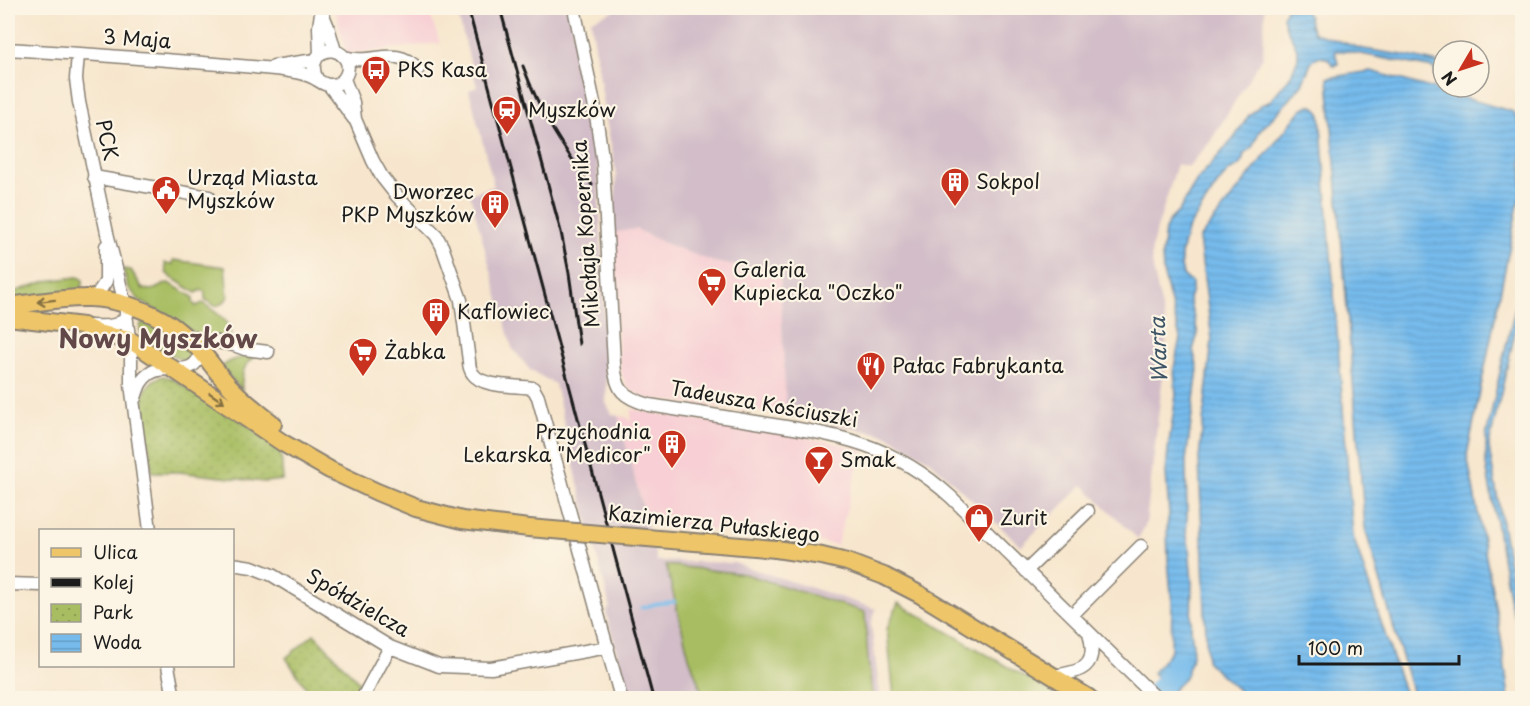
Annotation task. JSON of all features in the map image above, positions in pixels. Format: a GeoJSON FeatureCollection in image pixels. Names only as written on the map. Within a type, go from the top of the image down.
{"type":"FeatureCollection","features":[{"type":"Feature","properties":{"kind":"main road"},"geometry":{"type":"LineString","coordinates":[[8,306],[51,300],[95,298],[126,309]]}},
{"type":"Feature","properties":{"kind":"main road","name":"Kazimierza Pułaskiego"},"geometry":{"type":"LineString","coordinates":[[126,309],[157,316],[171,325],[201,351],[239,397],[289,436],[312,458]]}},
{"type":"Feature","properties":{"kind":"main road"},"geometry":{"type":"LineString","coordinates":[[8,317],[83,326],[97,333],[130,340]]}},
{"type":"Feature","properties":{"kind":"main road","name":"Kazimierza Pułaskiego"},"geometry":{"type":"LineString","coordinates":[[130,340],[284,443],[330,470],[416,508],[462,520],[529,528],[776,549],[848,562],[884,576],[919,594],[1089,699]]}},
{"type":"Feature","properties":{"kind":"street","name":"Mikołaja Kopernika"},"geometry":{"type":"LineString","coordinates":[[574,8],[595,108],[603,164],[615,378],[620,386]]}},
{"type":"Feature","properties":{"kind":"street"},"geometry":{"type":"LineString","coordinates":[[321,10],[339,54],[347,61],[346,75],[355,119]]}},
{"type":"Feature","properties":{"kind":"street"},"geometry":{"type":"LineString","coordinates":[[321,10],[317,57],[313,66],[317,79],[323,83],[335,85],[346,75],[378,58]]}},
{"type":"Feature","properties":{"kind":"street","name":"3 Maja"},"geometry":{"type":"LineString","coordinates":[[8,49],[264,68],[308,75],[317,79]]}},
{"type":"Feature","properties":{"kind":"street"},"geometry":{"type":"LineString","coordinates":[[317,57],[324,52],[339,54],[350,59],[401,57],[411,61],[418,69]]}},
{"type":"Feature","properties":{"kind":"street","name":"PCK"},"geometry":{"type":"LineString","coordinates":[[78,54],[77,85],[94,177],[126,309],[130,340],[131,384],[150,529]]}},
{"type":"Feature","properties":{"kind":"street","name":"3 Maja"},"geometry":{"type":"LineString","coordinates":[[264,68],[317,57]]}},
{"type":"Feature","properties":{"kind":"street"},"geometry":{"type":"LineString","coordinates":[[329,85],[355,119],[382,177],[408,208],[436,235],[448,260],[461,300],[470,369],[473,375],[480,381],[533,388],[538,398],[621,699]]}},
{"type":"Feature","properties":{"kind":"street"},"geometry":{"type":"LineString","coordinates":[[94,177],[209,197]]}},
{"type":"Feature","properties":{"kind":"street","name":"PCK"},"geometry":{"type":"LineString","coordinates":[[95,298],[106,281],[107,233]]}},
{"type":"Feature","properties":{"kind":"street"},"geometry":{"type":"LineString","coordinates":[[83,326],[118,325],[123,321],[126,309]]}},
{"type":"Feature","properties":{"kind":"street"},"geometry":{"type":"LineString","coordinates":[[184,336],[234,345],[245,350],[268,352]]}},
{"type":"Feature","properties":{"kind":"street"},"geometry":{"type":"LineString","coordinates":[[134,401],[141,382],[148,374],[160,369],[192,366],[199,359],[201,351]]}},
{"type":"Feature","properties":{"kind":"street","name":"Tadeusza Kościuszki"},"geometry":{"type":"LineString","coordinates":[[620,386],[632,400],[649,405],[845,438],[899,458],[934,481],[1156,699]]}},
{"type":"Feature","properties":{"kind":"street"},"geometry":{"type":"LineString","coordinates":[[1026,571],[1088,510]]}},
{"type":"Feature","properties":{"kind":"street"},"geometry":{"type":"LineString","coordinates":[[1072,615],[1141,546]]}},
{"type":"Feature","properties":{"kind":"street","name":"Spółdzielcza"},"geometry":{"type":"LineString","coordinates":[[234,564],[252,567],[272,575],[390,647],[439,666],[491,668],[608,647]]}},
{"type":"Feature","properties":{"kind":"street"},"geometry":{"type":"LineString","coordinates":[[8,584],[39,585]]}},
{"type":"Feature","properties":{"kind":"street"},"geometry":{"type":"LineString","coordinates":[[1052,676],[1080,671],[1086,665],[1093,650],[1089,631]]}},
{"type":"Feature","properties":{"kind":"street"},"geometry":{"type":"LineString","coordinates":[[362,698],[390,647]]}},
{"type":"Feature","properties":{"kind":"street"},"geometry":{"type":"LineString","coordinates":[[168,667],[174,699]]}},
{"type":"Feature","properties":{"kind":"shaded area"},"geometry":{"type":"Polygon","coordinates":[[[335,8],[428,8],[440,43],[346,54],[335,8]]]}},
{"type":"Feature","properties":{"kind":"shaded area"},"geometry":{"type":"Polygon","coordinates":[[[456,8],[569,8],[597,152],[607,371],[606,403],[612,414],[618,416],[657,561],[734,563],[876,609],[871,624],[880,698],[629,698],[606,612],[610,607],[555,384],[530,370],[512,348],[470,194],[494,186],[469,90],[477,87],[456,8]]]}},
{"type":"Feature","properties":{"kind":"shaded area"},"geometry":{"type":"Polygon","coordinates":[[[620,8],[1265,8],[1263,56],[1210,142],[1188,167],[1177,164],[1153,242],[1151,255],[1166,326],[1166,348],[1146,524],[1138,539],[1083,485],[1021,546],[929,460],[886,435],[786,415],[780,273],[714,262],[664,243],[636,229],[611,233],[616,172],[591,20],[620,8]]]}},
{"type":"Feature","properties":{"kind":"shaded area"},"geometry":{"type":"Polygon","coordinates":[[[636,229],[664,243],[714,262],[780,273],[786,415],[646,398],[630,390],[621,372],[619,357],[611,233],[636,229]]]}},
{"type":"Feature","properties":{"kind":"shaded area"},"geometry":{"type":"Polygon","coordinates":[[[632,409],[832,442],[864,450],[837,545],[800,538],[654,525],[645,516],[618,416],[627,417],[630,421],[632,409]]]}},
{"type":"Feature","properties":{"kind":"green space"},"geometry":{"type":"Polygon","coordinates":[[[173,260],[225,267],[228,296],[226,300],[215,306],[205,299],[205,292],[201,290],[196,293],[169,276],[166,273],[165,263],[173,264],[173,260]]]}},
{"type":"Feature","properties":{"kind":"green space"},"geometry":{"type":"Polygon","coordinates":[[[123,269],[131,270],[143,289],[155,289],[169,283],[193,297],[193,303],[196,306],[203,303],[226,322],[230,338],[228,340],[198,335],[140,301],[128,287],[123,269]]]}},
{"type":"Feature","properties":{"kind":"green space"},"geometry":{"type":"Polygon","coordinates":[[[77,277],[83,280],[82,292],[8,302],[8,294],[46,281],[77,277]]]}},
{"type":"Feature","properties":{"kind":"green space"},"geometry":{"type":"Polygon","coordinates":[[[145,321],[154,322],[192,351],[195,357],[188,362],[182,360],[148,341],[140,330],[141,324],[145,321]]]}},
{"type":"Feature","properties":{"kind":"green space"},"geometry":{"type":"Polygon","coordinates":[[[255,356],[244,371],[242,390],[221,367],[232,360],[255,356]]]}},
{"type":"Feature","properties":{"kind":"green space"},"geometry":{"type":"Polygon","coordinates":[[[163,376],[171,378],[249,426],[281,452],[283,480],[264,482],[179,472],[152,472],[143,398],[150,384],[163,376]]]}},
{"type":"Feature","properties":{"kind":"green space"},"geometry":{"type":"Polygon","coordinates":[[[666,565],[745,574],[865,612],[873,698],[704,698],[689,657],[666,565]]]}},
{"type":"Feature","properties":{"kind":"green space"},"geometry":{"type":"Polygon","coordinates":[[[898,603],[1053,693],[1054,698],[894,698],[887,629],[898,603]]]}},
{"type":"Feature","properties":{"kind":"green space"},"geometry":{"type":"Polygon","coordinates":[[[314,634],[360,683],[344,698],[313,698],[286,658],[314,634]]]}},
{"type":"Feature","properties":{"kind":"water"},"geometry":{"type":"Polygon","coordinates":[[[1286,8],[1304,8],[1314,33],[1363,49],[1431,61],[1431,68],[1346,51],[1335,51],[1338,64],[1334,66],[1327,58],[1318,57],[1312,61],[1302,84],[1259,132],[1252,148],[1244,154],[1242,162],[1219,182],[1187,230],[1181,254],[1181,266],[1183,275],[1192,283],[1189,299],[1198,333],[1193,350],[1198,369],[1186,461],[1186,532],[1192,582],[1193,647],[1191,662],[1185,677],[1172,692],[1153,673],[1171,650],[1172,604],[1168,560],[1169,514],[1166,473],[1176,395],[1174,368],[1180,338],[1163,272],[1162,254],[1165,230],[1197,180],[1235,137],[1249,115],[1261,105],[1269,102],[1290,77],[1298,53],[1283,17],[1286,8]]]}},
{"type":"Feature","properties":{"kind":"water"},"geometry":{"type":"Polygon","coordinates":[[[1371,71],[1431,88],[1431,99],[1469,99],[1514,112],[1522,130],[1522,186],[1467,455],[1501,637],[1509,698],[1414,698],[1365,528],[1328,78],[1371,71]]]}},
{"type":"Feature","properties":{"kind":"water"},"geometry":{"type":"Polygon","coordinates":[[[1309,105],[1315,107],[1320,113],[1353,536],[1406,698],[1247,698],[1207,662],[1199,458],[1212,340],[1199,239],[1302,109],[1309,105]]]}},
{"type":"Feature","properties":{"kind":"water"},"geometry":{"type":"Polygon","coordinates":[[[1522,282],[1522,302],[1489,445],[1515,599],[1522,614],[1522,622],[1515,617],[1510,603],[1486,464],[1486,437],[1522,282]]]}},
{"type":"Feature","properties":{"kind":"waterway"},"geometry":{"type":"LineString","coordinates":[[641,608],[675,602]]}},
{"type":"Feature","properties":{"kind":"waterway","name":"Warta"},"geometry":{"type":"LineString","coordinates":[[1151,698],[1177,669],[1177,662]]}},
{"type":"Feature","properties":{"kind":"railway"},"geometry":{"type":"LineString","coordinates":[[468,8],[653,698]]}},
{"type":"Feature","properties":{"kind":"railway"},"geometry":{"type":"LineString","coordinates":[[500,8],[561,232],[579,344]]}},
{"type":"Feature","properties":{"kind":"railway"},"geometry":{"type":"LineString","coordinates":[[523,66],[552,128],[592,185]]}},
{"type":"Feature","properties":{"kind":"place","name":"PKS Kasa"},"geometry":{"type":"Point","coordinates":[376,96]}},
{"type":"Feature","properties":{"kind":"place","name":"Myszków"},"geometry":{"type":"Point","coordinates":[507,136]}},
{"type":"Feature","properties":{"kind":"place","name":"Sokpol"},"geometry":{"type":"Point","coordinates":[955,208]}},
{"type":"Feature","properties":{"kind":"place","name":"Urząd Miasta Myszków"},"geometry":{"type":"Point","coordinates":[166,216]}},
{"type":"Feature","properties":{"kind":"place","name":"Dworzec PKP Myszków"},"geometry":{"type":"Point","coordinates":[495,230]}},
{"type":"Feature","properties":{"kind":"place","name":"Galeria Kupiecka \"Oczko\""},"geometry":{"type":"Point","coordinates":[712,308]}},
{"type":"Feature","properties":{"kind":"place","name":"Kaflowiec"},"geometry":{"type":"Point","coordinates":[436,338]}},
{"type":"Feature","properties":{"kind":"place","name":"Żabka"},"geometry":{"type":"Point","coordinates":[363,378]}},
{"type":"Feature","properties":{"kind":"place","name":"Pałac Fabrykanta"},"geometry":{"type":"Point","coordinates":[871,392]}},
{"type":"Feature","properties":{"kind":"place","name":"Przychodnia Lekarska \"Medicor\""},"geometry":{"type":"Point","coordinates":[672,470]}},
{"type":"Feature","properties":{"kind":"place","name":"Smak"},"geometry":{"type":"Point","coordinates":[819,486]}},
{"type":"Feature","properties":{"kind":"place","name":"Zurit"},"geometry":{"type":"Point","coordinates":[979,544]}},
{"type":"Feature","properties":{"kind":"district","name":"Nowy Myszków"},"geometry":{"type":"Point","coordinates":[158,339]}}]}
